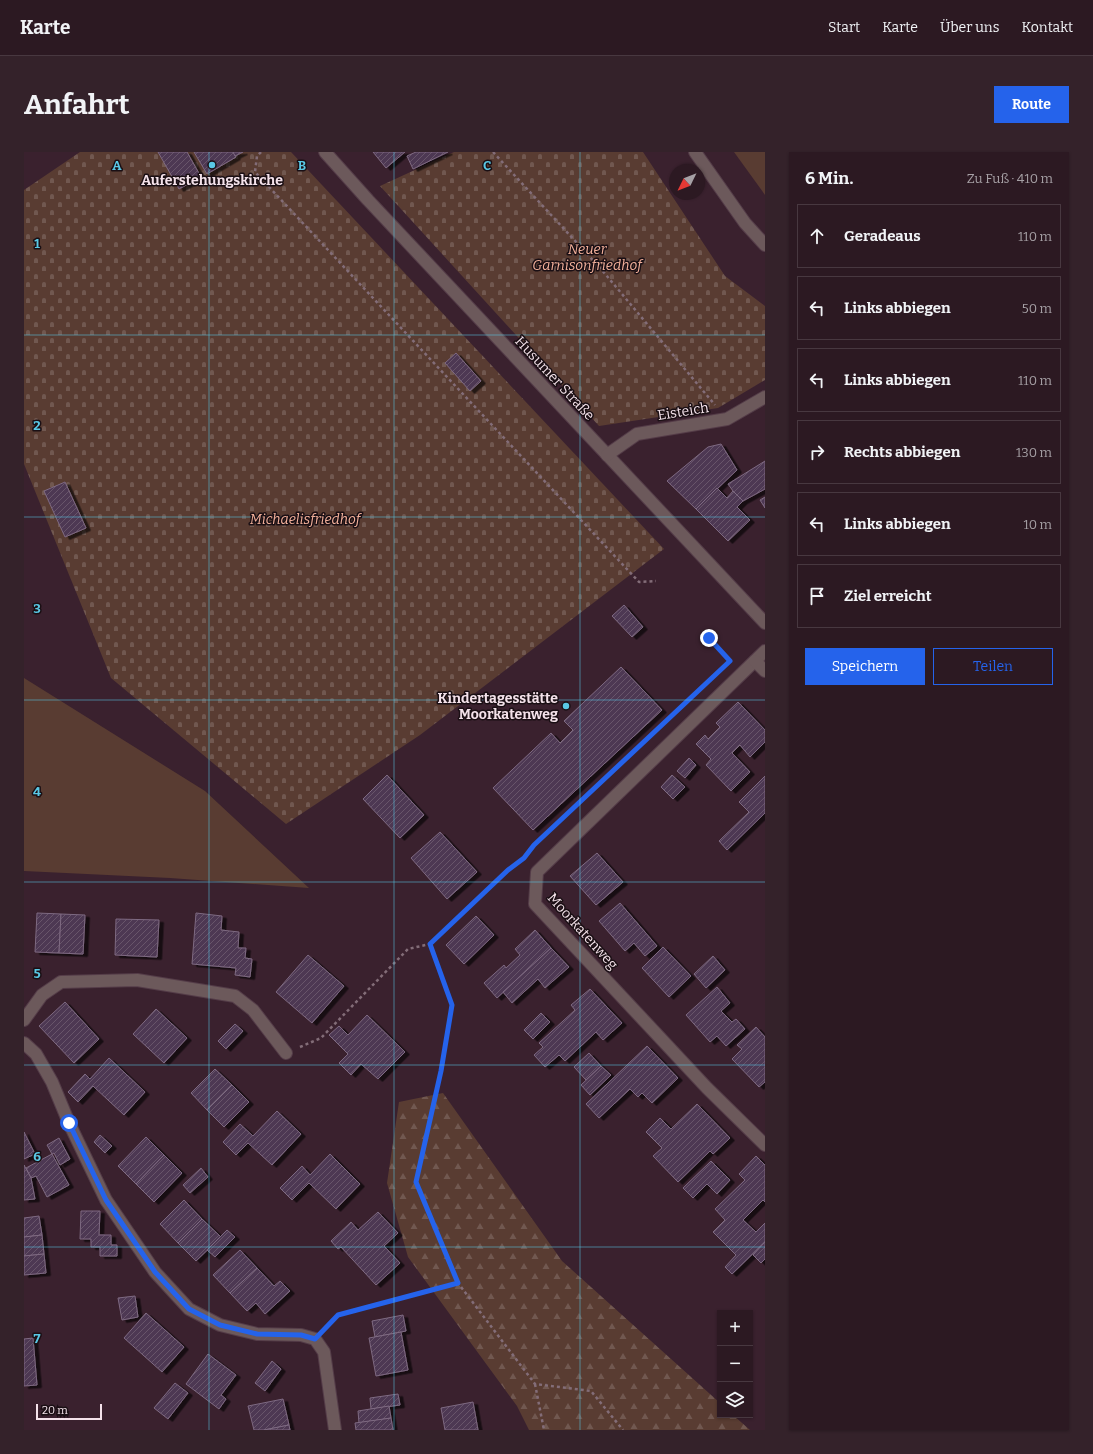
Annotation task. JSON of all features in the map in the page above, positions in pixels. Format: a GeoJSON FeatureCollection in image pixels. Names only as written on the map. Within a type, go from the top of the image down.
{"type":"FeatureCollection","features":[{"type":"Feature","properties":{"kind":"street","name":"Husumer Straße"},"geometry":{"type":"LineString","coordinates":[[325,152],[368,200],[765,623]]}},
{"type":"Feature","properties":{"kind":"street"},"geometry":{"type":"LineString","coordinates":[[695,152],[745,223],[765,245]]}},
{"type":"Feature","properties":{"kind":"street","name":"Eisteich"},"geometry":{"type":"LineString","coordinates":[[607,455],[637,434],[727,419],[765,396]]}},
{"type":"Feature","properties":{"kind":"street","name":"Moorkatenweg"},"geometry":{"type":"LineString","coordinates":[[765,651],[537,872],[535,904],[707,1088],[765,1145]]}},
{"type":"Feature","properties":{"kind":"street"},"geometry":{"type":"LineString","coordinates":[[755,660],[765,671]]}},
{"type":"Feature","properties":{"kind":"street"},"geometry":{"type":"LineString","coordinates":[[24,1020],[42,995],[61,982],[137,980],[235,996],[253,1010],[286,1053]]}},
{"type":"Feature","properties":{"kind":"street"},"geometry":{"type":"LineString","coordinates":[[24,1043],[36,1054],[52,1082],[69,1123],[106,1200],[155,1272],[189,1309],[220,1325],[257,1334],[301,1335],[315,1339],[324,1352],[335,1430]]}},
{"type":"Feature","properties":{"kind":"path"},"geometry":{"type":"LineString","coordinates":[[261,152],[256,156],[255,172],[639,582],[656,581]]}},
{"type":"Feature","properties":{"kind":"path"},"geometry":{"type":"LineString","coordinates":[[493,152],[601,269],[711,399]]}},
{"type":"Feature","properties":{"kind":"path"},"geometry":{"type":"LineString","coordinates":[[709,638],[730,661]]}},
{"type":"Feature","properties":{"kind":"path"},"geometry":{"type":"LineString","coordinates":[[724,666],[735,656]]}},
{"type":"Feature","properties":{"kind":"path"},"geometry":{"type":"LineString","coordinates":[[286,1053],[321,1038],[408,948],[430,944],[508,870],[524,858],[534,845],[650,736]]}},
{"type":"Feature","properties":{"kind":"path"},"geometry":{"type":"LineString","coordinates":[[430,944],[452,1005],[441,1071],[416,1182],[458,1283],[535,1384],[544,1430]]}},
{"type":"Feature","properties":{"kind":"path"},"geometry":{"type":"LineString","coordinates":[[315,1339],[338,1315],[458,1283]]}},
{"type":"Feature","properties":{"kind":"path"},"geometry":{"type":"LineString","coordinates":[[535,1384],[591,1391],[622,1430]]}},
{"type":"Feature","properties":{"kind":"green space","name":"Michaelisfriedhof"},"geometry":{"type":"Polygon","coordinates":[[[80,152],[291,152],[664,549],[420,735],[286,824],[111,678],[24,464],[24,190],[80,152]]]}},
{"type":"Feature","properties":{"kind":"green space","name":"Neuer Garnisonfriedhof"},"geometry":{"type":"Polygon","coordinates":[[[454,152],[643,152],[669,191],[669,200],[675,200],[725,276],[765,306],[765,380],[718,408],[599,426],[380,186],[454,152]]]}},
{"type":"Feature","properties":{"kind":"green space"},"geometry":{"type":"Polygon","coordinates":[[[734,152],[765,152],[765,195],[734,152]]]}},
{"type":"Feature","properties":{"kind":"green space"},"geometry":{"type":"Polygon","coordinates":[[[24,678],[205,791],[309,888],[170,878],[24,871],[24,678]]]}},
{"type":"Feature","properties":{"kind":"green space"},"geometry":{"type":"Polygon","coordinates":[[[443,1093],[562,1261],[717,1400],[717,1418],[736,1418],[750,1430],[529,1430],[517,1406],[408,1257],[387,1183],[399,1102],[443,1093]]]}},
{"type":"Feature","properties":{"kind":"building"},"geometry":{"type":"Polygon","coordinates":[[[158,152],[187,152],[201,177],[179,189],[158,152]]]}},
{"type":"Feature","properties":{"kind":"building","name":"Auferstehungskirche"},"geometry":{"type":"Polygon","coordinates":[[[194,152],[233,152],[236,157],[207,174],[194,152]]]}},
{"type":"Feature","properties":{"kind":"building"},"geometry":{"type":"Polygon","coordinates":[[[233,152],[243,152],[235,156],[233,152]]]}},
{"type":"Feature","properties":{"kind":"building"},"geometry":{"type":"Polygon","coordinates":[[[373,152],[405,152],[386,168],[373,152]]]}},
{"type":"Feature","properties":{"kind":"building"},"geometry":{"type":"Polygon","coordinates":[[[416,152],[448,152],[413,169],[407,156],[416,152]]]}},
{"type":"Feature","properties":{"kind":"building"},"geometry":{"type":"Polygon","coordinates":[[[456,353],[481,381],[470,391],[445,363],[456,353]]]}},
{"type":"Feature","properties":{"kind":"building"},"geometry":{"type":"Polygon","coordinates":[[[721,444],[737,470],[696,509],[667,481],[708,447],[721,444]]]}},
{"type":"Feature","properties":{"kind":"building"},"geometry":{"type":"Polygon","coordinates":[[[765,461],[765,489],[743,501],[728,484],[765,461]]]}},
{"type":"Feature","properties":{"kind":"building"},"geometry":{"type":"Polygon","coordinates":[[[65,482],[86,528],[65,537],[44,491],[65,482]]]}},
{"type":"Feature","properties":{"kind":"building"},"geometry":{"type":"Polygon","coordinates":[[[717,488],[727,498],[733,491],[743,501],[737,507],[750,520],[728,541],[696,509],[717,488]]]}},
{"type":"Feature","properties":{"kind":"building"},"geometry":{"type":"Polygon","coordinates":[[[765,497],[765,508],[760,500],[765,497]]]}},
{"type":"Feature","properties":{"kind":"building"},"geometry":{"type":"Polygon","coordinates":[[[624,605],[643,627],[632,637],[612,616],[624,605]]]}},
{"type":"Feature","properties":{"kind":"building"},"geometry":{"type":"Polygon","coordinates":[[[621,667],[662,710],[533,830],[493,788],[551,733],[560,743],[573,730],[564,721],[621,667]]]}},
{"type":"Feature","properties":{"kind":"building"},"geometry":{"type":"Polygon","coordinates":[[[738,702],[765,730],[765,742],[750,757],[740,745],[732,753],[750,772],[731,791],[706,765],[711,759],[696,744],[705,735],[708,739],[720,727],[716,723],[738,702]]]}},
{"type":"Feature","properties":{"kind":"building"},"geometry":{"type":"Polygon","coordinates":[[[689,758],[696,765],[685,778],[677,771],[689,758]]]}},
{"type":"Feature","properties":{"kind":"building"},"geometry":{"type":"Polygon","coordinates":[[[387,775],[424,815],[400,838],[363,799],[387,775]]]}},
{"type":"Feature","properties":{"kind":"building"},"geometry":{"type":"Polygon","coordinates":[[[672,775],[685,787],[673,799],[661,787],[672,775]]]}},
{"type":"Feature","properties":{"kind":"building"},"geometry":{"type":"Polygon","coordinates":[[[765,776],[765,813],[727,850],[719,841],[749,812],[739,802],[765,776]]]}},
{"type":"Feature","properties":{"kind":"building"},"geometry":{"type":"Polygon","coordinates":[[[440,832],[477,872],[447,899],[411,858],[440,832]]]}},
{"type":"Feature","properties":{"kind":"building"},"geometry":{"type":"Polygon","coordinates":[[[597,853],[623,882],[596,905],[570,876],[597,853]]]}},
{"type":"Feature","properties":{"kind":"building"},"geometry":{"type":"Polygon","coordinates":[[[620,903],[657,946],[645,956],[634,943],[625,951],[599,921],[620,903]]]}},
{"type":"Feature","properties":{"kind":"building"},"geometry":{"type":"Polygon","coordinates":[[[37,913],[61,914],[59,953],[35,952],[37,913]]]}},
{"type":"Feature","properties":{"kind":"building"},"geometry":{"type":"Polygon","coordinates":[[[196,913],[222,916],[221,930],[239,932],[238,948],[246,948],[245,958],[252,959],[250,977],[235,975],[236,968],[192,964],[196,913]]]}},
{"type":"Feature","properties":{"kind":"building"},"geometry":{"type":"Polygon","coordinates":[[[61,914],[85,915],[83,954],[59,953],[61,914]]]}},
{"type":"Feature","properties":{"kind":"building"},"geometry":{"type":"Polygon","coordinates":[[[476,916],[494,935],[464,964],[446,945],[476,916]]]}},
{"type":"Feature","properties":{"kind":"building"},"geometry":{"type":"Polygon","coordinates":[[[116,919],[159,920],[157,957],[115,955],[116,919]]]}},
{"type":"Feature","properties":{"kind":"building"},"geometry":{"type":"Polygon","coordinates":[[[535,930],[551,948],[497,998],[484,983],[504,965],[506,968],[520,955],[515,949],[535,930]]]}},
{"type":"Feature","properties":{"kind":"building"},"geometry":{"type":"Polygon","coordinates":[[[663,947],[691,976],[669,997],[642,968],[663,947]]]}},
{"type":"Feature","properties":{"kind":"building"},"geometry":{"type":"Polygon","coordinates":[[[551,948],[569,967],[545,988],[538,979],[512,1003],[503,992],[551,948]]]}},
{"type":"Feature","properties":{"kind":"building"},"geometry":{"type":"Polygon","coordinates":[[[308,955],[344,986],[312,1023],[276,992],[308,955]]]}},
{"type":"Feature","properties":{"kind":"building"},"geometry":{"type":"Polygon","coordinates":[[[713,956],[725,970],[706,988],[694,974],[713,956]]]}},
{"type":"Feature","properties":{"kind":"building"},"geometry":{"type":"Polygon","coordinates":[[[717,987],[730,1003],[721,1011],[732,1022],[736,1019],[745,1029],[726,1046],[717,1036],[710,1042],[686,1015],[717,987]]]}},
{"type":"Feature","properties":{"kind":"building"},"geometry":{"type":"Polygon","coordinates":[[[590,989],[622,1023],[603,1040],[596,1032],[565,1061],[559,1055],[545,1067],[534,1055],[543,1047],[539,1043],[575,1010],[571,1005],[590,989]]]}},
{"type":"Feature","properties":{"kind":"building"},"geometry":{"type":"Polygon","coordinates":[[[65,1002],[99,1039],[74,1063],[39,1026],[65,1002]]]}},
{"type":"Feature","properties":{"kind":"building"},"geometry":{"type":"Polygon","coordinates":[[[156,1009],[187,1038],[164,1063],[133,1034],[156,1009]]]}},
{"type":"Feature","properties":{"kind":"building"},"geometry":{"type":"Polygon","coordinates":[[[541,1013],[550,1022],[533,1039],[524,1030],[541,1013]]]}},
{"type":"Feature","properties":{"kind":"building"},"geometry":{"type":"Polygon","coordinates":[[[367,1015],[405,1052],[378,1079],[361,1064],[351,1075],[339,1063],[348,1054],[329,1035],[339,1026],[348,1035],[367,1015]]]}},
{"type":"Feature","properties":{"kind":"building"},"geometry":{"type":"Polygon","coordinates":[[[235,1024],[243,1031],[226,1049],[218,1041],[235,1024]]]}},
{"type":"Feature","properties":{"kind":"building"},"geometry":{"type":"Polygon","coordinates":[[[756,1027],[765,1037],[765,1082],[759,1087],[732,1059],[742,1049],[737,1045],[756,1027]]]}},
{"type":"Feature","properties":{"kind":"building"},"geometry":{"type":"Polygon","coordinates":[[[647,1046],[678,1078],[652,1103],[642,1093],[638,1097],[630,1089],[599,1118],[586,1104],[647,1046]]]}},
{"type":"Feature","properties":{"kind":"building"},"geometry":{"type":"Polygon","coordinates":[[[589,1053],[601,1066],[586,1080],[574,1067],[589,1053]]]}},
{"type":"Feature","properties":{"kind":"building"},"geometry":{"type":"Polygon","coordinates":[[[109,1058],[145,1092],[124,1115],[93,1086],[78,1102],[68,1092],[85,1074],[90,1079],[109,1058]]]}},
{"type":"Feature","properties":{"kind":"building"},"geometry":{"type":"Polygon","coordinates":[[[601,1066],[611,1075],[590,1095],[581,1085],[601,1066]]]}},
{"type":"Feature","properties":{"kind":"building"},"geometry":{"type":"Polygon","coordinates":[[[215,1069],[232,1085],[207,1110],[191,1093],[215,1069]]]}},
{"type":"Feature","properties":{"kind":"building"},"geometry":{"type":"Polygon","coordinates":[[[232,1085],[249,1102],[224,1127],[207,1110],[232,1085]]]}},
{"type":"Feature","properties":{"kind":"building"},"geometry":{"type":"Polygon","coordinates":[[[697,1104],[730,1138],[713,1154],[710,1151],[678,1182],[653,1156],[662,1148],[646,1132],[660,1118],[671,1129],[697,1104]]]}},
{"type":"Feature","properties":{"kind":"building"},"geometry":{"type":"Polygon","coordinates":[[[277,1111],[301,1134],[272,1165],[248,1143],[236,1155],[223,1142],[240,1124],[253,1136],[277,1111]]]}},
{"type":"Feature","properties":{"kind":"building"},"geometry":{"type":"Polygon","coordinates":[[[24,1132],[35,1154],[24,1159],[24,1132]]]}},
{"type":"Feature","properties":{"kind":"building"},"geometry":{"type":"Polygon","coordinates":[[[100,1135],[112,1146],[105,1153],[94,1142],[100,1135]]]}},
{"type":"Feature","properties":{"kind":"building"},"geometry":{"type":"Polygon","coordinates":[[[146,1137],[164,1155],[136,1184],[118,1166],[146,1137]]]}},
{"type":"Feature","properties":{"kind":"building"},"geometry":{"type":"Polygon","coordinates":[[[59,1138],[70,1159],[60,1165],[54,1153],[52,1154],[47,1145],[59,1138]]]}},
{"type":"Feature","properties":{"kind":"building"},"geometry":{"type":"Polygon","coordinates":[[[52,1154],[69,1185],[47,1197],[36,1176],[31,1178],[26,1168],[52,1154]]]}},
{"type":"Feature","properties":{"kind":"building"},"geometry":{"type":"Polygon","coordinates":[[[330,1154],[360,1184],[336,1209],[309,1183],[292,1200],[280,1188],[302,1166],[310,1175],[330,1154]]]}},
{"type":"Feature","properties":{"kind":"building"},"geometry":{"type":"Polygon","coordinates":[[[164,1155],[182,1173],[154,1202],[136,1184],[164,1155]]]}},
{"type":"Feature","properties":{"kind":"building"},"geometry":{"type":"Polygon","coordinates":[[[756,1156],[765,1165],[765,1202],[763,1200],[743,1220],[756,1232],[765,1223],[765,1242],[732,1274],[725,1267],[736,1255],[713,1232],[725,1220],[715,1209],[745,1180],[739,1174],[756,1156]]]}},
{"type":"Feature","properties":{"kind":"building"},"geometry":{"type":"Polygon","coordinates":[[[711,1161],[730,1180],[717,1194],[707,1184],[693,1198],[683,1188],[711,1161]]]}},
{"type":"Feature","properties":{"kind":"building"},"geometry":{"type":"Polygon","coordinates":[[[24,1165],[31,1178],[35,1199],[24,1200],[24,1165]]]}},
{"type":"Feature","properties":{"kind":"building"},"geometry":{"type":"Polygon","coordinates":[[[201,1168],[208,1177],[190,1193],[183,1185],[201,1168]]]}},
{"type":"Feature","properties":{"kind":"building"},"geometry":{"type":"Polygon","coordinates":[[[184,1200],[202,1219],[178,1243],[160,1224],[184,1200]]]}},
{"type":"Feature","properties":{"kind":"building"},"geometry":{"type":"Polygon","coordinates":[[[81,1211],[100,1211],[99,1235],[111,1235],[111,1245],[117,1245],[117,1256],[100,1256],[100,1247],[91,1247],[91,1239],[80,1239],[81,1211]]]}},
{"type":"Feature","properties":{"kind":"building"},"geometry":{"type":"Polygon","coordinates":[[[378,1212],[398,1233],[384,1246],[400,1263],[376,1285],[341,1247],[338,1249],[331,1241],[351,1222],[358,1230],[378,1212]]]}},
{"type":"Feature","properties":{"kind":"building"},"geometry":{"type":"Polygon","coordinates":[[[39,1216],[42,1235],[24,1237],[24,1218],[39,1216]]]}},
{"type":"Feature","properties":{"kind":"building"},"geometry":{"type":"Polygon","coordinates":[[[202,1219],[221,1237],[196,1261],[178,1243],[202,1219]]]}},
{"type":"Feature","properties":{"kind":"building"},"geometry":{"type":"Polygon","coordinates":[[[227,1230],[235,1237],[215,1257],[207,1250],[227,1230]]]}},
{"type":"Feature","properties":{"kind":"building"},"geometry":{"type":"Polygon","coordinates":[[[42,1235],[44,1254],[24,1256],[24,1237],[42,1235]]]}},
{"type":"Feature","properties":{"kind":"building"},"geometry":{"type":"Polygon","coordinates":[[[765,1242],[765,1259],[761,1263],[753,1255],[765,1242]]]}},
{"type":"Feature","properties":{"kind":"building"},"geometry":{"type":"Polygon","coordinates":[[[240,1250],[257,1268],[230,1293],[213,1275],[240,1250]]]}},
{"type":"Feature","properties":{"kind":"building"},"geometry":{"type":"Polygon","coordinates":[[[44,1254],[46,1273],[24,1275],[24,1256],[44,1254]]]}},
{"type":"Feature","properties":{"kind":"building"},"geometry":{"type":"Polygon","coordinates":[[[257,1268],[274,1286],[280,1281],[290,1291],[265,1314],[256,1303],[247,1311],[230,1293],[257,1268]]]}},
{"type":"Feature","properties":{"kind":"building"},"geometry":{"type":"Polygon","coordinates":[[[135,1296],[138,1317],[122,1320],[118,1298],[135,1296]]]}},
{"type":"Feature","properties":{"kind":"building"},"geometry":{"type":"Polygon","coordinates":[[[146,1313],[184,1347],[162,1372],[124,1338],[146,1313]]]}},
{"type":"Feature","properties":{"kind":"building"},"geometry":{"type":"Polygon","coordinates":[[[403,1315],[406,1331],[375,1337],[372,1321],[403,1315]]]}},
{"type":"Feature","properties":{"kind":"building"},"geometry":{"type":"Polygon","coordinates":[[[401,1332],[408,1370],[376,1376],[369,1338],[401,1332]]]}},
{"type":"Feature","properties":{"kind":"building"},"geometry":{"type":"Polygon","coordinates":[[[33,1338],[37,1385],[24,1386],[24,1339],[33,1338]]]}},
{"type":"Feature","properties":{"kind":"building"},"geometry":{"type":"Polygon","coordinates":[[[208,1354],[236,1375],[221,1395],[226,1399],[219,1409],[186,1384],[208,1354]]]}},
{"type":"Feature","properties":{"kind":"building"},"geometry":{"type":"Polygon","coordinates":[[[272,1361],[281,1369],[265,1391],[255,1383],[272,1361]]]}},
{"type":"Feature","properties":{"kind":"building"},"geometry":{"type":"Polygon","coordinates":[[[175,1383],[188,1393],[168,1419],[154,1408],[175,1383]]]}},
{"type":"Feature","properties":{"kind":"building"},"geometry":{"type":"Polygon","coordinates":[[[398,1394],[400,1405],[371,1409],[370,1398],[398,1394]]]}},
{"type":"Feature","properties":{"kind":"building"},"geometry":{"type":"Polygon","coordinates":[[[283,1399],[289,1425],[264,1430],[254,1430],[248,1406],[283,1399]]]}},
{"type":"Feature","properties":{"kind":"building"},"geometry":{"type":"Polygon","coordinates":[[[473,1402],[478,1430],[445,1430],[441,1408],[473,1402]]]}},
{"type":"Feature","properties":{"kind":"building"},"geometry":{"type":"Polygon","coordinates":[[[389,1406],[391,1418],[359,1423],[358,1411],[389,1406]]]}},
{"type":"Feature","properties":{"kind":"building"},"geometry":{"type":"Polygon","coordinates":[[[391,1418],[393,1430],[356,1430],[355,1423],[391,1418]]]}},
{"type":"Feature","properties":{"kind":"building"},"geometry":{"type":"Polygon","coordinates":[[[289,1425],[290,1430],[264,1430],[289,1425]]]}},
{"type":"Feature","properties":{"kind":"place","name":"Auferstehungskirche"},"geometry":{"type":"Point","coordinates":[212,165]}},
{"type":"Feature","properties":{"kind":"place","name":"Kindertagesstätte Moorkatenweg"},"geometry":{"type":"Point","coordinates":[566,706]}},
{"type":"Feature","properties":{"kind":"route"},"geometry":{"type":"LineString","coordinates":[[69,1123],[106,1200],[155,1272],[189,1309],[220,1325],[257,1334],[301,1335],[315,1339],[338,1315],[458,1283],[416,1182],[441,1071],[452,1005],[430,944],[508,870],[524,858],[534,845],[730,661],[709,638]]}}]}
